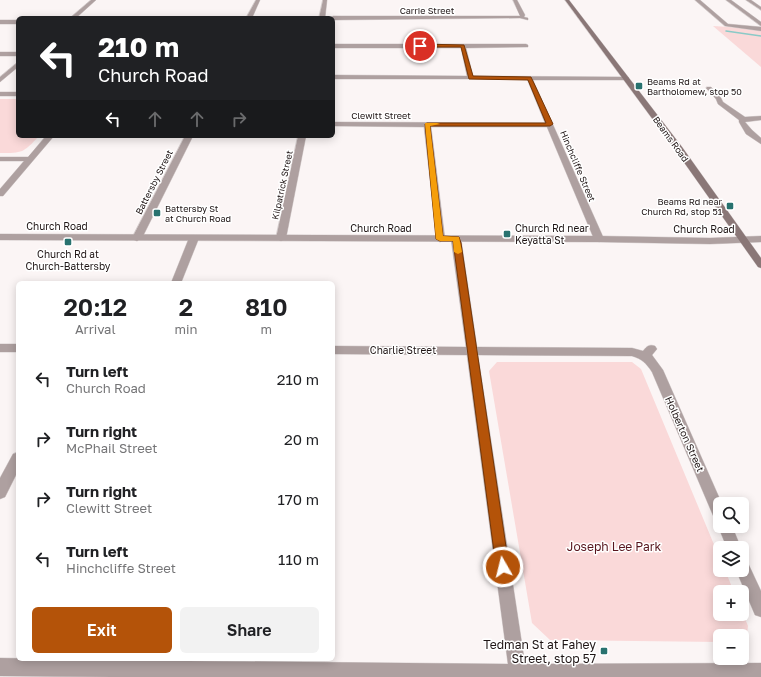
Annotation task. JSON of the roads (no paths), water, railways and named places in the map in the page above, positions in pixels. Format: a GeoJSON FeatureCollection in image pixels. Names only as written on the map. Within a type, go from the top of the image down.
{"type":"FeatureCollection","features":[{"type":"Feature","properties":{"kind":"main road","name":"Beams Road"},"geometry":{"type":"LineString","coordinates":[[567,0],[580,14],[761,265]]}},
{"type":"Feature","properties":{"kind":"main road","name":"Beams Road"},"geometry":{"type":"LineString","coordinates":[[576,2],[579,7],[580,14]]}},
{"type":"Feature","properties":{"kind":"street"},"geometry":{"type":"LineString","coordinates":[[75,16],[94,0]]}},
{"type":"Feature","properties":{"kind":"street"},"geometry":{"type":"LineString","coordinates":[[250,16],[258,0]]}},
{"type":"Feature","properties":{"kind":"street"},"geometry":{"type":"LineString","coordinates":[[322,16],[326,0]]}},
{"type":"Feature","properties":{"kind":"street"},"geometry":{"type":"LineString","coordinates":[[516,0],[523,15],[521,17]]}},
{"type":"Feature","properties":{"kind":"street"},"geometry":{"type":"LineString","coordinates":[[697,0],[727,25],[761,29]]}},
{"type":"Feature","properties":{"kind":"street"},"geometry":{"type":"LineString","coordinates":[[728,0],[761,24]]}},
{"type":"Feature","properties":{"kind":"street"},"geometry":{"type":"LineString","coordinates":[[748,0],[761,9]]}},
{"type":"Feature","properties":{"kind":"street","name":"Carrie Street"},"geometry":{"type":"LineString","coordinates":[[335,18],[521,17],[527,19]]}},
{"type":"Feature","properties":{"kind":"street"},"geometry":{"type":"LineString","coordinates":[[0,22],[16,22]]}},
{"type":"Feature","properties":{"kind":"street"},"geometry":{"type":"LineString","coordinates":[[335,46],[526,46]]}},
{"type":"Feature","properties":{"kind":"street"},"geometry":{"type":"LineString","coordinates":[[463,46],[471,78]]}},
{"type":"Feature","properties":{"kind":"street"},"geometry":{"type":"LineString","coordinates":[[0,54],[16,54]]}},
{"type":"Feature","properties":{"kind":"street"},"geometry":{"type":"LineString","coordinates":[[0,80],[16,66]]}},
{"type":"Feature","properties":{"kind":"street"},"geometry":{"type":"LineString","coordinates":[[335,77],[626,78]]}},
{"type":"Feature","properties":{"kind":"street","name":"Hinchcliffe Street"},"geometry":{"type":"LineString","coordinates":[[529,78],[599,239]]}},
{"type":"Feature","properties":{"kind":"street"},"geometry":{"type":"LineString","coordinates":[[709,88],[719,99],[720,103],[743,119],[761,118]]}},
{"type":"Feature","properties":{"kind":"street"},"geometry":{"type":"LineString","coordinates":[[0,94],[16,94]]}},
{"type":"Feature","properties":{"kind":"street"},"geometry":{"type":"LineString","coordinates":[[743,119],[743,124],[761,142]]}},
{"type":"Feature","properties":{"kind":"street","name":"Clewitt Street"},"geometry":{"type":"LineString","coordinates":[[335,124],[550,124]]}},
{"type":"Feature","properties":{"kind":"street"},"geometry":{"type":"LineString","coordinates":[[427,124],[440,239]]}},
{"type":"Feature","properties":{"kind":"street"},"geometry":{"type":"LineString","coordinates":[[0,194],[48,138]]}},
{"type":"Feature","properties":{"kind":"street","name":"Battersby Street"},"geometry":{"type":"LineString","coordinates":[[137,238],[188,138]]}},
{"type":"Feature","properties":{"kind":"street","name":"Kilpatrick Street"},"geometry":{"type":"LineString","coordinates":[[281,238],[302,138]]}},
{"type":"Feature","properties":{"kind":"street"},"geometry":{"type":"LineString","coordinates":[[0,159],[30,159]]}},
{"type":"Feature","properties":{"kind":"street","name":"Church Road"},"geometry":{"type":"LineString","coordinates":[[0,237],[599,239],[710,241],[761,239]]}},
{"type":"Feature","properties":{"kind":"street"},"geometry":{"type":"LineString","coordinates":[[177,281],[194,238]]}},
{"type":"Feature","properties":{"kind":"street"},"geometry":{"type":"LineString","coordinates":[[456,239],[518,673]]}},
{"type":"Feature","properties":{"kind":"street"},"geometry":{"type":"LineString","coordinates":[[0,348],[16,348]]}},
{"type":"Feature","properties":{"kind":"street","name":"Charlie Street"},"geometry":{"type":"LineString","coordinates":[[335,350],[472,351]]}},
{"type":"Feature","properties":{"kind":"street","name":"Holberton Street"},"geometry":{"type":"LineString","coordinates":[[472,351],[648,352],[713,499]]}},
{"type":"Feature","properties":{"kind":"street"},"geometry":{"type":"LineString","coordinates":[[0,491],[16,462]]}},
{"type":"Feature","properties":{"kind":"street"},"geometry":{"type":"LineString","coordinates":[[747,577],[761,609]]}},
{"type":"Feature","properties":{"kind":"street"},"geometry":{"type":"LineString","coordinates":[[0,667],[628,674],[761,672]]}},
{"type":"Feature","properties":{"kind":"waterway"},"geometry":{"type":"LineString","coordinates":[[726,31],[761,36]]}},
{"type":"Feature","properties":{"kind":"place","name":"Beams Rd at Bartholomew, stop 50"},"geometry":{"type":"Point","coordinates":[639,86]}},
{"type":"Feature","properties":{"kind":"place","name":"Beams Rd near Church Rd, stop 51"},"geometry":{"type":"Point","coordinates":[730,206]}},
{"type":"Feature","properties":{"kind":"place","name":"Battersby St at Church Road"},"geometry":{"type":"Point","coordinates":[157,213]}},
{"type":"Feature","properties":{"kind":"place","name":"Church Rd near Keyatta St"},"geometry":{"type":"Point","coordinates":[507,234]}},
{"type":"Feature","properties":{"kind":"place","name":"Church Rd at Church-Battersby"},"geometry":{"type":"Point","coordinates":[68,242]}},
{"type":"Feature","properties":{"kind":"place","name":"Tedman St at Fahey Street, stop 57"},"geometry":{"type":"Point","coordinates":[604,651]}},
{"type":"Feature","properties":{"kind":"park label","name":"Joseph Lee Park"},"geometry":{"type":"Point","coordinates":[614,546]}}]}
